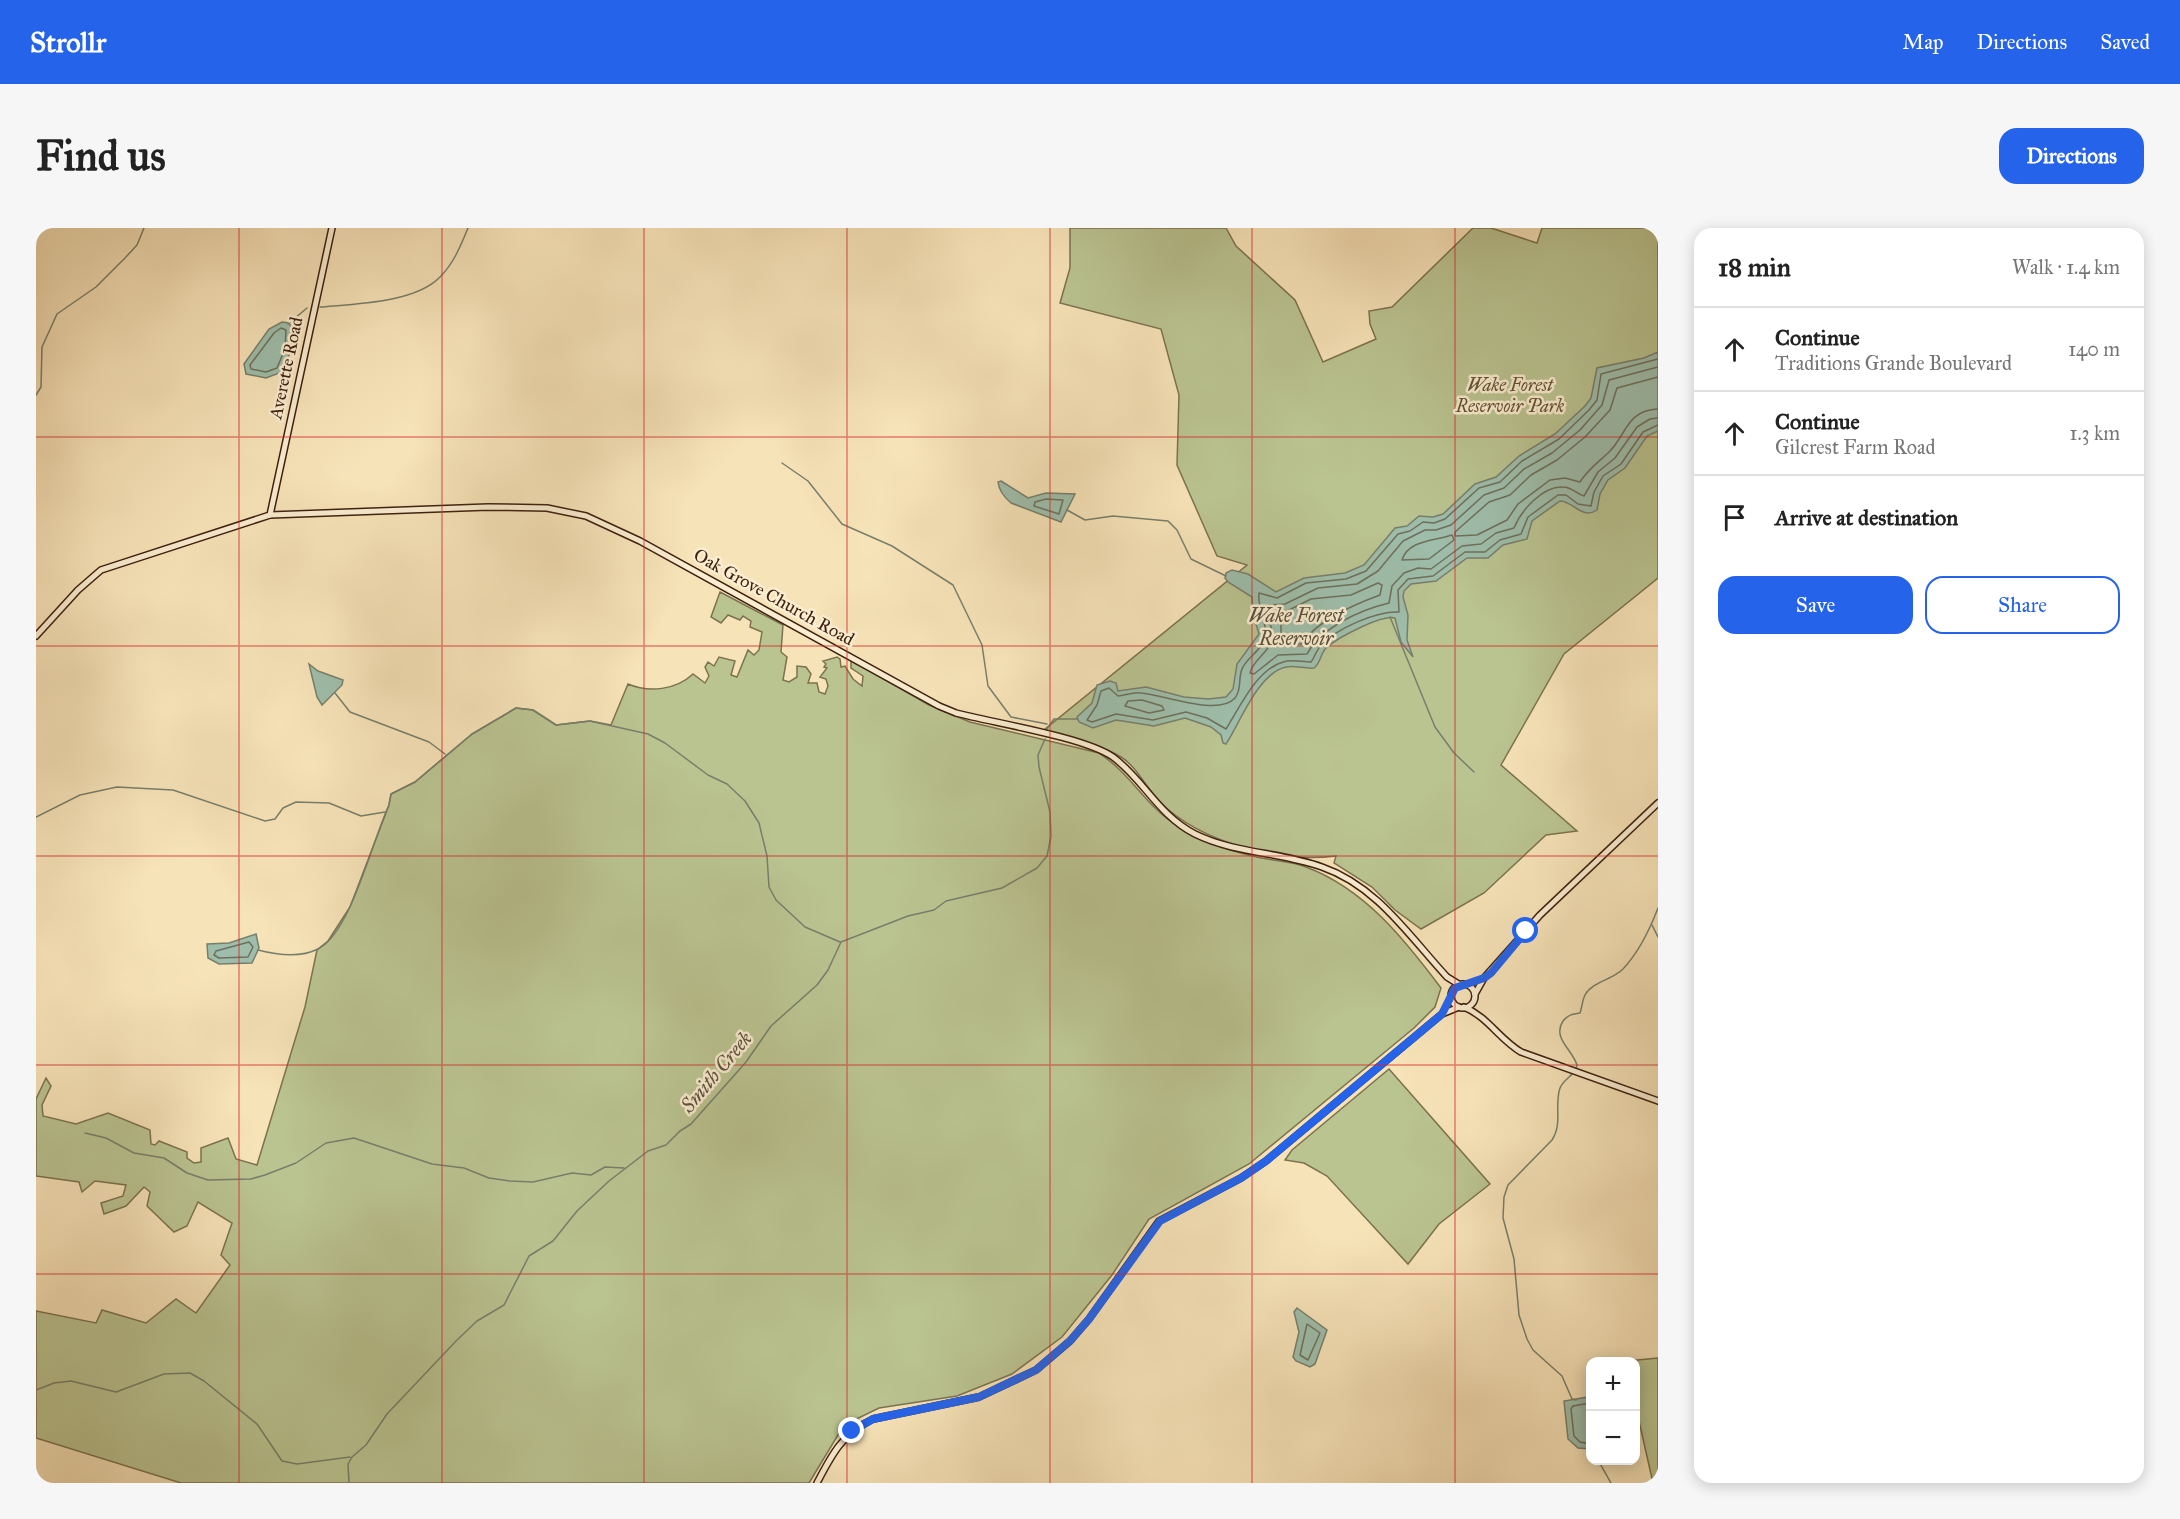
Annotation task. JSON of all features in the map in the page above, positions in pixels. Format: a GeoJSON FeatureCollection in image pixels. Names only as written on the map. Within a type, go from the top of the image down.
{"type":"FeatureCollection","features":[{"type":"Feature","properties":{"kind":"main road","name":"Averette Road"},"geometry":{"type":"LineString","coordinates":[[270,515],[332,228]]}},
{"type":"Feature","properties":{"kind":"main road","name":"Oak Grove Church Road"},"geometry":{"type":"LineString","coordinates":[[36,636],[78,590],[101,570],[270,515],[526,507],[565,510],[600,521],[939,706],[956,713],[1101,751],[1126,769],[1175,822],[1207,839],[1248,852],[1314,865],[1350,880],[1378,901],[1447,977],[1462,985]]}},
{"type":"Feature","properties":{"kind":"main road"},"geometry":{"type":"LineString","coordinates":[[817,1483],[837,1446],[860,1425],[873,1419],[979,1397],[1036,1370],[1070,1341],[1089,1319],[1160,1221],[1241,1178],[1266,1161],[1442,1014],[1471,1005],[1484,978],[1552,903],[1658,803]]}},
{"type":"Feature","properties":{"kind":"main road","name":"Oak Grove Church Road"},"geometry":{"type":"LineString","coordinates":[[1447,977],[1452,995]]}},
{"type":"Feature","properties":{"kind":"main road"},"geometry":{"type":"LineString","coordinates":[[1442,1014],[1452,995],[1462,985],[1484,978]]}},
{"type":"Feature","properties":{"kind":"main road"},"geometry":{"type":"LineString","coordinates":[[1462,985],[1471,987],[1482,1016]]}},
{"type":"Feature","properties":{"kind":"main road"},"geometry":{"type":"LineString","coordinates":[[1452,995],[1462,1007],[1482,1016],[1510,1046],[1552,1064],[1658,1101]]}},
{"type":"Feature","properties":{"kind":"green space","name":"Wake Forest Reservoir Park"},"geometry":{"type":"Polygon","coordinates":[[[1070,228],[1226,228],[1236,246],[1295,300],[1323,362],[1376,339],[1370,324],[1369,311],[1392,307],[1473,228],[1491,228],[1537,243],[1542,228],[1658,228],[1658,578],[1564,654],[1501,765],[1577,831],[1546,835],[1484,893],[1421,929],[1395,910],[1372,887],[1334,863],[1336,856],[1291,856],[1267,853],[1219,839],[1197,829],[1160,802],[1132,766],[1121,757],[1102,748],[1053,735],[1044,730],[1247,565],[1217,556],[1177,465],[1179,395],[1161,329],[1060,303],[1070,268],[1070,228]]]}},
{"type":"Feature","properties":{"kind":"green space"},"geometry":{"type":"Polygon","coordinates":[[[720,592],[783,625],[781,652],[787,657],[783,680],[789,682],[797,677],[797,666],[806,667],[811,674],[808,683],[817,683],[819,692],[825,694],[828,686],[826,679],[820,677],[827,668],[824,667],[826,664],[823,661],[837,657],[840,659],[841,667],[845,666],[853,679],[862,686],[863,676],[851,668],[851,660],[929,705],[970,722],[1099,753],[1120,770],[1156,809],[1185,830],[1226,848],[1257,857],[1300,865],[1347,888],[1398,934],[1441,988],[1435,1007],[1414,1028],[1249,1164],[1149,1219],[1112,1275],[1062,1337],[1012,1374],[957,1396],[879,1408],[844,1425],[809,1483],[181,1483],[36,1438],[36,1311],[96,1323],[102,1310],[146,1323],[176,1299],[196,1313],[230,1265],[221,1255],[232,1223],[198,1202],[187,1226],[174,1232],[147,1206],[150,1192],[144,1187],[126,1206],[104,1214],[101,1203],[123,1196],[126,1185],[95,1181],[82,1192],[79,1182],[36,1176],[36,1099],[46,1078],[51,1086],[42,1105],[43,1116],[76,1124],[108,1113],[150,1130],[151,1144],[155,1145],[159,1141],[187,1152],[187,1158],[194,1163],[201,1162],[201,1148],[228,1138],[236,1159],[257,1165],[305,1007],[317,950],[328,941],[350,907],[389,805],[391,794],[415,782],[472,734],[516,708],[533,710],[556,725],[590,721],[611,725],[628,684],[653,689],[670,687],[679,684],[693,674],[705,683],[709,676],[705,667],[708,662],[714,666],[719,657],[735,661],[731,675],[737,677],[748,650],[754,655],[759,650],[762,632],[750,627],[751,621],[743,616],[740,620],[728,615],[721,623],[711,617],[720,592]]]}},
{"type":"Feature","properties":{"kind":"green space"},"geometry":{"type":"Polygon","coordinates":[[[1389,1069],[1490,1184],[1439,1224],[1408,1264],[1327,1176],[1304,1163],[1285,1160],[1292,1150],[1389,1069]]]}},
{"type":"Feature","properties":{"kind":"green space"},"geometry":{"type":"Polygon","coordinates":[[[1658,1358],[1658,1483],[1653,1483],[1640,1426],[1640,1360],[1658,1358]]]}},
{"type":"Feature","properties":{"kind":"water"},"geometry":{"type":"Polygon","coordinates":[[[282,322],[289,323],[293,341],[282,372],[266,378],[246,374],[244,364],[269,329],[282,322]]]}},
{"type":"Feature","properties":{"kind":"water","name":"Wake Forest Reservoir"},"geometry":{"type":"Polygon","coordinates":[[[1658,352],[1658,431],[1647,436],[1625,468],[1608,480],[1600,494],[1597,510],[1582,512],[1560,501],[1532,521],[1527,539],[1503,545],[1488,558],[1467,558],[1436,581],[1411,584],[1404,591],[1403,597],[1408,615],[1407,640],[1413,657],[1401,642],[1395,618],[1380,620],[1360,628],[1326,648],[1314,668],[1293,666],[1276,671],[1258,688],[1226,744],[1223,743],[1221,735],[1211,727],[1185,718],[1154,726],[1116,720],[1093,728],[1079,722],[1077,717],[1092,703],[1097,685],[1110,681],[1116,683],[1118,691],[1146,687],[1184,697],[1208,699],[1226,697],[1233,689],[1237,664],[1259,634],[1253,614],[1252,597],[1228,582],[1225,578],[1226,573],[1232,570],[1248,574],[1276,592],[1304,578],[1345,573],[1364,565],[1395,528],[1407,526],[1419,516],[1433,517],[1443,514],[1475,484],[1496,477],[1519,456],[1555,434],[1591,398],[1597,368],[1644,358],[1658,352]]]}},
{"type":"Feature","properties":{"kind":"water"},"geometry":{"type":"Polygon","coordinates":[[[1001,481],[1028,498],[1046,493],[1075,494],[1061,522],[1011,503],[1000,488],[998,482],[1001,481]]]}},
{"type":"Feature","properties":{"kind":"water"},"geometry":{"type":"Polygon","coordinates":[[[309,664],[318,671],[343,680],[342,685],[322,705],[317,697],[309,664]]]}},
{"type":"Feature","properties":{"kind":"water"},"geometry":{"type":"Polygon","coordinates":[[[256,934],[259,948],[252,963],[219,964],[208,958],[207,944],[229,943],[256,934]]]}},
{"type":"Feature","properties":{"kind":"water"},"geometry":{"type":"Polygon","coordinates":[[[1297,1308],[1327,1330],[1315,1364],[1310,1367],[1296,1361],[1293,1357],[1299,1332],[1294,1312],[1297,1308]]]}},
{"type":"Feature","properties":{"kind":"water"},"geometry":{"type":"Polygon","coordinates":[[[1586,1397],[1586,1449],[1578,1448],[1568,1439],[1564,1401],[1586,1397]]]}},
{"type":"Feature","properties":{"kind":"waterway"},"geometry":{"type":"LineString","coordinates":[[36,395],[41,387],[42,347],[57,314],[96,287],[137,245],[144,228]]}},
{"type":"Feature","properties":{"kind":"waterway"},"geometry":{"type":"LineString","coordinates":[[320,307],[383,301],[429,286],[449,266],[468,228]]}},
{"type":"Feature","properties":{"kind":"waterway"},"geometry":{"type":"LineString","coordinates":[[288,324],[307,308]]}},
{"type":"Feature","properties":{"kind":"waterway"},"geometry":{"type":"LineString","coordinates":[[782,463],[808,481],[842,524],[892,546],[953,585],[982,645],[988,686],[1011,717],[1047,724]]}},
{"type":"Feature","properties":{"kind":"waterway"},"geometry":{"type":"LineString","coordinates":[[1067,510],[1085,520],[1113,516],[1168,521],[1177,530],[1191,559],[1226,576]]}},
{"type":"Feature","properties":{"kind":"waterway"},"geometry":{"type":"LineString","coordinates":[[1390,617],[1435,727],[1454,753],[1474,772]]}},
{"type":"Feature","properties":{"kind":"waterway"},"geometry":{"type":"LineString","coordinates":[[335,693],[350,712],[429,742],[445,754]]}},
{"type":"Feature","properties":{"kind":"waterway"},"geometry":{"type":"LineString","coordinates":[[258,950],[281,954],[304,954],[318,949],[330,940],[351,905],[389,805],[391,794],[415,782],[472,734],[516,708],[533,710],[556,725],[590,721],[648,734],[665,743],[708,775],[727,784],[745,801],[759,823],[767,856],[769,887],[776,900],[805,927],[840,942]]}},
{"type":"Feature","properties":{"kind":"waterway","name":"Smith Creek"},"geometry":{"type":"LineString","coordinates":[[1046,730],[1054,719],[1077,719]]}},
{"type":"Feature","properties":{"kind":"waterway","name":"Smith Creek"},"geometry":{"type":"LineString","coordinates":[[349,1483],[348,1464],[352,1457],[366,1445],[387,1414],[456,1341],[477,1321],[504,1305],[529,1256],[553,1241],[577,1211],[609,1181],[648,1151],[666,1145],[691,1124],[746,1062],[771,1026],[817,985],[828,970],[841,942],[908,916],[934,910],[946,901],[1002,888],[1037,868],[1047,856],[1051,836],[1050,812],[1038,755],[1045,739]]}},
{"type":"Feature","properties":{"kind":"waterway"},"geometry":{"type":"LineString","coordinates":[[36,817],[80,795],[117,787],[173,790],[265,821],[275,819],[283,808],[296,802],[329,803],[361,816],[385,812]]}},
{"type":"Feature","properties":{"kind":"waterway"},"geometry":{"type":"LineString","coordinates":[[1576,1400],[1572,1399],[1562,1376],[1533,1350],[1527,1339],[1519,1315],[1514,1259],[1503,1218],[1504,1197],[1508,1185],[1552,1140],[1555,1134],[1560,1088],[1577,1065],[1561,1038],[1560,1027],[1563,1021],[1570,1015],[1580,1013],[1588,991],[1618,973],[1629,962],[1644,940],[1658,908]]}},
{"type":"Feature","properties":{"kind":"waterway"},"geometry":{"type":"LineString","coordinates":[[1652,925],[1658,937]]}},
{"type":"Feature","properties":{"kind":"waterway"},"geometry":{"type":"LineString","coordinates":[[85,1133],[106,1138],[134,1153],[164,1158],[187,1173],[208,1180],[251,1179],[265,1175],[296,1163],[326,1143],[354,1138],[432,1164],[464,1168],[489,1178],[510,1181],[533,1182],[572,1173],[591,1175],[605,1167],[624,1168]]}},
{"type":"Feature","properties":{"kind":"waterway"},"geometry":{"type":"LineString","coordinates":[[36,1390],[54,1383],[71,1381],[116,1392],[164,1374],[190,1373],[204,1381],[257,1424],[282,1461],[297,1464],[350,1457]]}},
{"type":"Feature","properties":{"kind":"waterway"},"geometry":{"type":"LineString","coordinates":[[1601,1465],[1611,1483]]}},
{"type":"Feature","properties":{"kind":"route"},"geometry":{"type":"LineString","coordinates":[[852,1431],[873,1419],[946,1406],[979,1397],[1036,1370],[1070,1341],[1089,1319],[1149,1232],[1160,1221],[1241,1178],[1266,1161],[1442,1014],[1455,988],[1484,978],[1491,973],[1526,931]]}}]}
